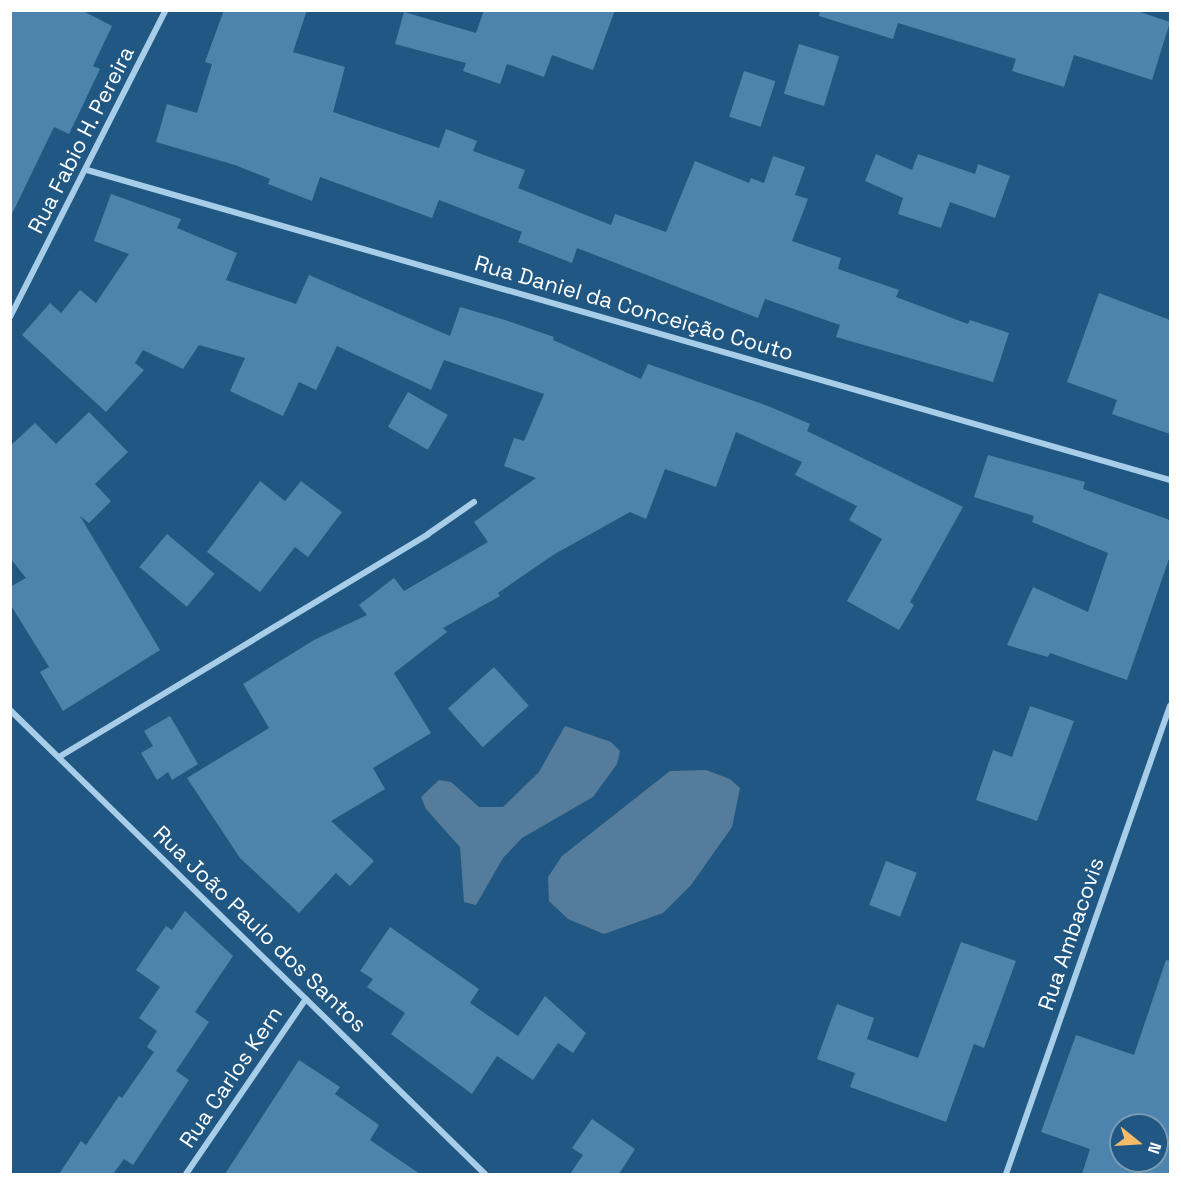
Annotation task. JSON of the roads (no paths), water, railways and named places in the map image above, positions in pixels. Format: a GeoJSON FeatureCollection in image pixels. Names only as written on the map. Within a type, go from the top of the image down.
{"type":"FeatureCollection","features":[{"type":"Feature","properties":{"kind":"street","name":"Rua Fabio H. Pereira"},"geometry":{"type":"LineString","coordinates":[[10,317],[87,170],[166,10]]}},
{"type":"Feature","properties":{"kind":"street","name":"Rua Daniel da Conceição Couto"},"geometry":{"type":"LineString","coordinates":[[87,170],[1170,480]]}},
{"type":"Feature","properties":{"kind":"street"},"geometry":{"type":"LineString","coordinates":[[59,757],[428,534],[474,502]]}},
{"type":"Feature","properties":{"kind":"street","name":"Rua Ambacovis"},"geometry":{"type":"LineString","coordinates":[[1006,1174],[1170,706]]}},
{"type":"Feature","properties":{"kind":"street","name":"Rua João Paulo dos Santos"},"geometry":{"type":"LineString","coordinates":[[10,710],[485,1174]]}},
{"type":"Feature","properties":{"kind":"street","name":"Rua Carlos Kern"},"geometry":{"type":"LineString","coordinates":[[186,1174],[306,999]]}},
{"type":"Feature","properties":{"kind":"water"},"geometry":{"type":"Polygon","coordinates":[[[565,726],[611,742],[620,751],[617,764],[593,797],[522,838],[503,858],[476,905],[464,902],[460,847],[426,809],[421,797],[439,780],[451,782],[479,807],[503,807],[539,772],[565,726]]]}},
{"type":"Feature","properties":{"kind":"water"},"geometry":{"type":"Polygon","coordinates":[[[706,770],[730,779],[740,788],[732,827],[691,885],[663,913],[604,934],[568,919],[549,901],[548,877],[562,856],[670,771],[706,770]]]}}]}
